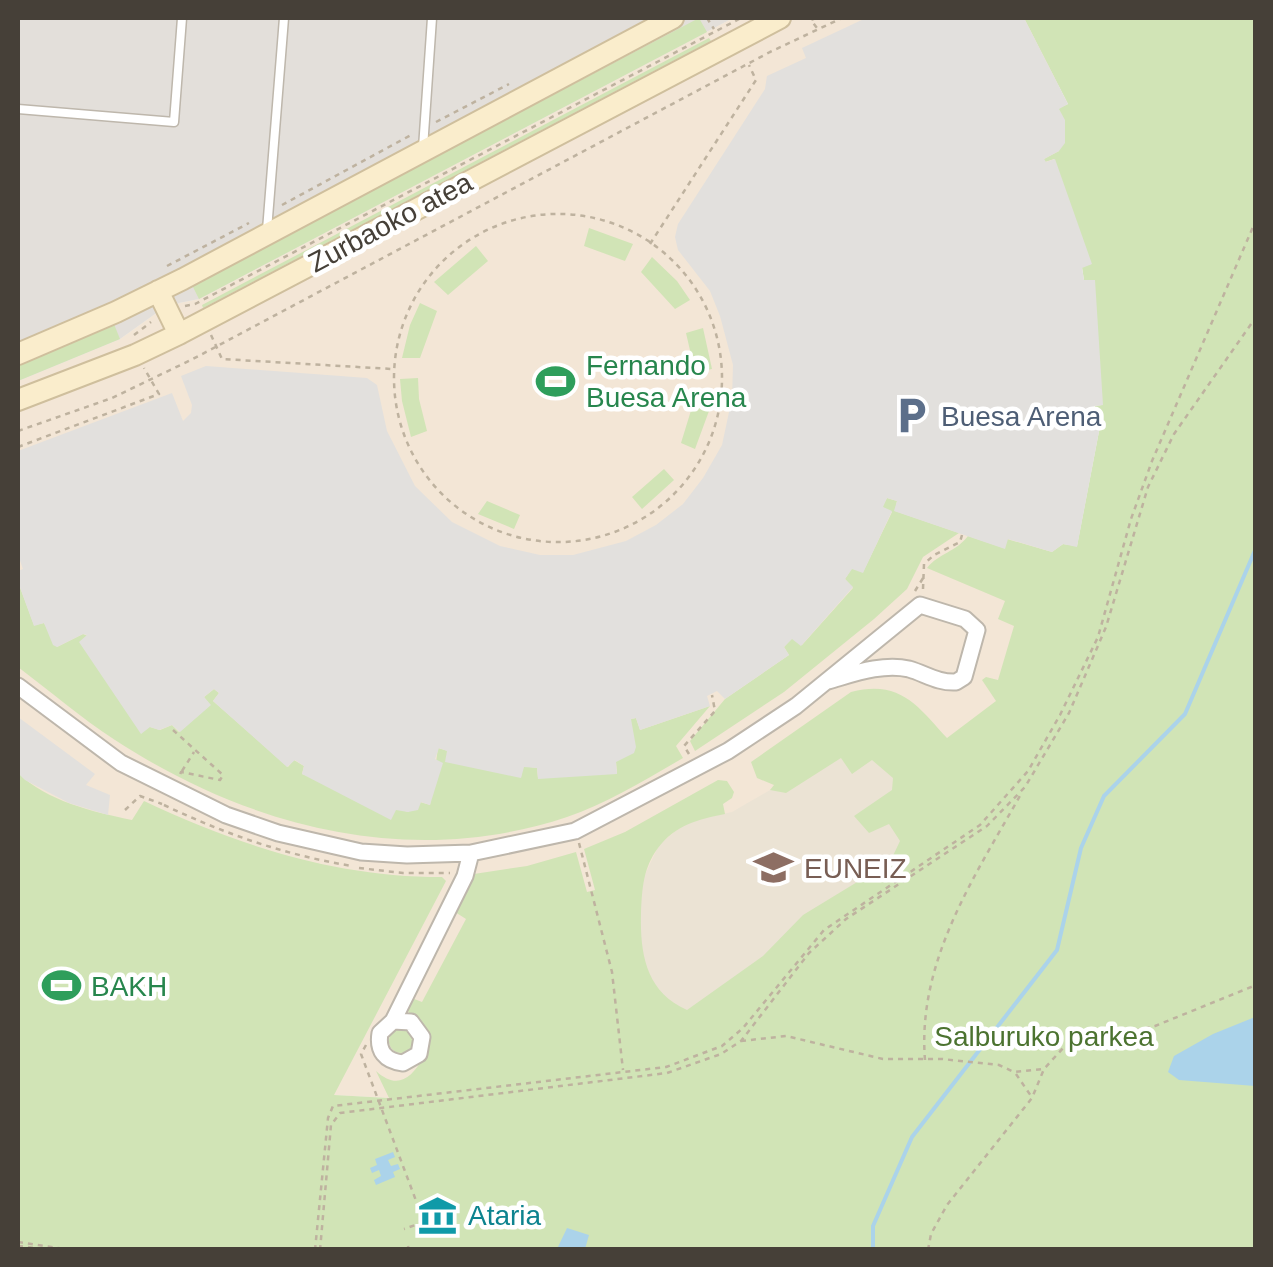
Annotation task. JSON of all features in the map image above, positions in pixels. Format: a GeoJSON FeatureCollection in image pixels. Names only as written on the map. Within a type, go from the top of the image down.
{"type":"FeatureCollection","features":[{"type":"Feature","properties":{"kind":"street","name":"Zurbaoko atea"},"geometry":{"type":"LineString","coordinates":[[18,354],[163,300],[183,279],[673,18]]}},
{"type":"Feature","properties":{"kind":"street","name":"Zurbaoko atea"},"geometry":{"type":"LineString","coordinates":[[18,400],[179,334],[199,312],[749,21],[780,18]]}},
{"type":"Feature","properties":{"kind":"street"},"geometry":{"type":"LineString","coordinates":[[163,300],[179,334]]}},
{"type":"Feature","properties":{"kind":"street"},"geometry":{"type":"LineString","coordinates":[[18,686],[121,763],[226,815],[278,833],[362,852],[407,855],[471,852],[575,831],[765,728],[828,680],[917,598],[965,619],[977,630],[964,676],[956,682],[885,667],[828,680]]}},
{"type":"Feature","properties":{"kind":"street"},"geometry":{"type":"LineString","coordinates":[[394,1021],[465,876],[471,852]]}},
{"type":"Feature","properties":{"kind":"lane"},"geometry":{"type":"LineString","coordinates":[[18,110],[174,122],[182,18]]}},
{"type":"Feature","properties":{"kind":"lane"},"geometry":{"type":"LineString","coordinates":[[267,235],[284,18]]}},
{"type":"Feature","properties":{"kind":"lane"},"geometry":{"type":"LineString","coordinates":[[423,151],[432,18]]}},
{"type":"Feature","properties":{"kind":"path"},"geometry":{"type":"LineString","coordinates":[[813,18],[818,30]]}},
{"type":"Feature","properties":{"kind":"path"},"geometry":{"type":"LineString","coordinates":[[18,431],[112,398],[151,379],[842,18]]}},
{"type":"Feature","properties":{"kind":"path"},"geometry":{"type":"LineString","coordinates":[[128,339],[163,300],[199,312],[749,21]]}},
{"type":"Feature","properties":{"kind":"path"},"geometry":{"type":"LineString","coordinates":[[649,246],[756,80],[748,64]]}},
{"type":"Feature","properties":{"kind":"path"},"geometry":{"type":"LineString","coordinates":[[160,270],[517,80]]}},
{"type":"Feature","properties":{"kind":"path"},"geometry":{"type":"LineString","coordinates":[[518,215],[591,218],[624,229],[676,268],[712,325],[722,392],[716,429],[700,464],[658,511],[629,528],[562,541],[528,538],[496,529],[466,514],[441,492],[420,466],[405,436],[397,403],[396,370],[410,304],[426,275],[481,228],[518,215]]}},
{"type":"Feature","properties":{"kind":"path"},"geometry":{"type":"LineString","coordinates":[[318,1250],[331,1125],[340,1113],[666,1068],[722,1046],[743,1028],[824,930],[959,842],[995,811],[1025,775],[1098,637],[1147,474],[1256,220]]}},
{"type":"Feature","properties":{"kind":"path"},"geometry":{"type":"LineString","coordinates":[[183,279],[222,359],[396,370]]}},
{"type":"Feature","properties":{"kind":"path"},"geometry":{"type":"LineString","coordinates":[[926,1060],[922,1025],[928,984],[952,922],[1069,713],[1106,627],[1148,487],[1174,434],[1256,317]]}},
{"type":"Feature","properties":{"kind":"path"},"geometry":{"type":"LineString","coordinates":[[18,447],[159,394],[151,379]]}},
{"type":"Feature","properties":{"kind":"path"},"geometry":{"type":"LineString","coordinates":[[917,598],[924,564],[934,554],[960,542],[962,534]]}},
{"type":"Feature","properties":{"kind":"path"},"geometry":{"type":"LineString","coordinates":[[917,598],[925,574]]}},
{"type":"Feature","properties":{"kind":"path"},"geometry":{"type":"LineString","coordinates":[[698,767],[684,746],[715,711],[712,696]]}},
{"type":"Feature","properties":{"kind":"path"},"geometry":{"type":"LineString","coordinates":[[181,772],[196,750]]}},
{"type":"Feature","properties":{"kind":"path"},"geometry":{"type":"LineString","coordinates":[[741,1042],[809,952],[846,919],[987,826],[1025,788],[1025,775]]}},
{"type":"Feature","properties":{"kind":"path"},"geometry":{"type":"LineString","coordinates":[[164,804],[222,832],[314,860],[403,873],[449,871],[451,881]]}},
{"type":"Feature","properties":{"kind":"path"},"geometry":{"type":"LineString","coordinates":[[575,831],[612,972],[624,1074]]}},
{"type":"Feature","properties":{"kind":"path"},"geometry":{"type":"LineString","coordinates":[[928,1250],[931,1234],[947,1206],[1032,1098],[1044,1069],[1064,1047],[1155,1026],[1256,985]]}},
{"type":"Feature","properties":{"kind":"path"},"geometry":{"type":"LineString","coordinates":[[370,1036],[361,1054],[424,1222],[404,1229]]}},
{"type":"Feature","properties":{"kind":"path"},"geometry":{"type":"LineString","coordinates":[[318,1250],[328,1118],[333,1106],[624,1074],[666,1074],[741,1042],[786,1036],[883,1060],[960,1061],[1014,1072],[1044,1069]]}},
{"type":"Feature","properties":{"kind":"path"},"geometry":{"type":"LineString","coordinates":[[1014,1072],[1032,1098]]}},
{"type":"Feature","properties":{"kind":"path"},"geometry":{"type":"LineString","coordinates":[[18,1244],[54,1250]]}},
{"type":"Feature","properties":{"kind":"path"},"geometry":{"type":"LineString","coordinates":[[18,1244],[72,1250]]}},
{"type":"Feature","properties":{"kind":"shaded area"},"geometry":{"type":"Polygon","coordinates":[[[18,18],[733,18],[199,299],[179,303],[155,314],[120,339],[18,381],[18,18]]]}},
{"type":"Feature","properties":{"kind":"shaded area"},"geometry":{"type":"Polygon","coordinates":[[[733,18],[1058,18],[1061,710],[801,954],[390,1098],[333,1095],[18,1223],[18,381],[120,339],[155,314],[179,303],[199,299],[733,18]]]}},
{"type":"Feature","properties":{"kind":"shaded area","name":"Buesa Arena"},"geometry":{"type":"Polygon","coordinates":[[[866,18],[1024,18],[1068,104],[1059,109],[1065,120],[1065,143],[1044,159],[1055,159],[1092,264],[1082,268],[1084,280],[1095,280],[1103,405],[1094,406],[1093,420],[1101,421],[1077,547],[1063,544],[1052,552],[1008,539],[1005,549],[894,511],[897,501],[887,498],[883,507],[892,511],[863,573],[852,569],[845,579],[853,587],[801,646],[792,639],[784,647],[789,655],[725,699],[717,691],[707,696],[710,706],[640,730],[636,718],[631,719],[636,747],[634,753],[616,762],[617,774],[538,779],[537,768],[524,767],[521,778],[445,762],[447,751],[439,748],[435,759],[443,763],[430,805],[421,802],[418,810],[396,810],[391,820],[302,774],[304,766],[295,760],[287,767],[213,701],[219,693],[214,689],[204,697],[211,705],[180,732],[172,725],[159,730],[150,727],[141,734],[79,642],[87,635],[57,647],[44,623],[34,626],[18,582],[18,571],[23,569],[18,555],[18,451],[172,393],[183,421],[191,413],[192,405],[181,376],[206,366],[367,378],[377,385],[387,431],[415,486],[452,522],[500,546],[540,555],[573,555],[626,541],[656,525],[683,504],[703,478],[722,445],[732,398],[733,365],[720,316],[710,291],[678,250],[678,224],[765,89],[767,76],[806,58],[802,48],[866,18]]]}},
{"type":"Feature","properties":{"kind":"shaded area"},"geometry":{"type":"Polygon","coordinates":[[[18,717],[95,774],[86,785],[110,795],[108,815],[69,803],[18,773],[18,717]]]}},
{"type":"Feature","properties":{"kind":"shaded area","name":"EUNEIZ"},"geometry":{"type":"Polygon","coordinates":[[[888,735],[918,845],[813,926],[728,1009],[678,1011],[650,988],[639,949],[641,883],[659,845],[695,820],[732,812],[770,790],[787,774],[888,735]]]}},
{"type":"Feature","properties":{"kind":"green space"},"geometry":{"type":"Polygon","coordinates":[[[699,18],[707,32],[199,299],[192,285],[699,18]]]}},
{"type":"Feature","properties":{"kind":"green space","name":"Salburuko parkea"},"geometry":{"type":"Polygon","coordinates":[[[1024,18],[1255,18],[1255,1249],[18,1249],[18,773],[57,798],[102,813],[132,820],[144,801],[216,832],[289,856],[364,871],[442,877],[446,881],[334,1095],[389,1098],[376,1071],[391,1080],[403,1080],[423,1058],[406,1004],[409,997],[422,1002],[466,919],[455,912],[474,874],[527,866],[576,852],[587,892],[595,890],[584,849],[625,832],[718,780],[727,781],[734,792],[723,804],[725,814],[697,821],[672,834],[653,856],[644,879],[641,929],[648,970],[662,993],[687,1010],[763,956],[803,915],[890,862],[900,841],[889,824],[869,833],[854,816],[892,790],[893,778],[872,760],[852,774],[841,758],[786,793],[770,790],[774,785],[757,778],[751,762],[851,692],[868,689],[883,689],[906,698],[947,738],[996,701],[982,680],[998,680],[1014,626],[998,619],[1005,601],[927,568],[968,536],[1004,548],[1007,539],[1052,552],[1063,544],[1077,546],[1101,421],[1093,420],[1095,406],[1102,405],[1094,280],[1084,280],[1082,267],[1091,264],[1054,159],[1044,159],[1059,151],[1059,108],[1068,104],[1024,18]]]}},
{"type":"Feature","properties":{"kind":"green space"},"geometry":{"type":"Polygon","coordinates":[[[709,38],[711,41],[203,308],[202,305],[709,38]]]}},
{"type":"Feature","properties":{"kind":"green space"},"geometry":{"type":"Polygon","coordinates":[[[589,228],[633,244],[625,261],[584,246],[589,228]]]}},
{"type":"Feature","properties":{"kind":"green space"},"geometry":{"type":"Polygon","coordinates":[[[476,246],[488,261],[448,295],[434,282],[476,246]]]}},
{"type":"Feature","properties":{"kind":"green space"},"geometry":{"type":"Polygon","coordinates":[[[652,257],[690,300],[675,309],[641,272],[652,257]]]}},
{"type":"Feature","properties":{"kind":"green space"},"geometry":{"type":"Polygon","coordinates":[[[420,303],[437,311],[420,358],[402,358],[410,325],[420,303]]]}},
{"type":"Feature","properties":{"kind":"green space"},"geometry":{"type":"Polygon","coordinates":[[[114,324],[120,339],[18,381],[18,364],[114,324]]]}},
{"type":"Feature","properties":{"kind":"green space"},"geometry":{"type":"Polygon","coordinates":[[[703,328],[712,369],[695,372],[686,333],[703,328]]]}},
{"type":"Feature","properties":{"kind":"green space"},"geometry":{"type":"Polygon","coordinates":[[[418,378],[427,431],[411,437],[400,379],[418,378]]]}},
{"type":"Feature","properties":{"kind":"green space"},"geometry":{"type":"Polygon","coordinates":[[[693,404],[709,411],[695,449],[681,443],[693,404]]]}},
{"type":"Feature","properties":{"kind":"green space"},"geometry":{"type":"Polygon","coordinates":[[[664,469],[674,480],[642,509],[632,497],[664,469]]]}},
{"type":"Feature","properties":{"kind":"green space"},"geometry":{"type":"Polygon","coordinates":[[[887,498],[897,501],[895,511],[959,533],[923,557],[907,589],[874,619],[784,692],[695,751],[690,741],[725,699],[789,655],[784,647],[792,638],[802,645],[853,588],[845,579],[852,568],[863,572],[892,512],[882,507],[887,498]]]}},
{"type":"Feature","properties":{"kind":"green space"},"geometry":{"type":"Polygon","coordinates":[[[487,501],[520,515],[514,529],[478,514],[487,501]]]}},
{"type":"Feature","properties":{"kind":"green space"},"geometry":{"type":"Polygon","coordinates":[[[18,582],[34,625],[44,623],[57,647],[83,634],[88,636],[80,642],[150,727],[160,730],[172,725],[179,732],[210,705],[204,697],[214,689],[219,693],[213,701],[288,767],[294,760],[304,766],[302,774],[408,812],[420,802],[430,805],[438,748],[448,751],[446,761],[521,777],[523,766],[537,768],[538,778],[617,773],[616,762],[631,719],[636,718],[640,730],[710,706],[676,746],[683,758],[612,798],[567,817],[508,832],[450,839],[391,839],[333,831],[276,817],[167,771],[102,732],[18,667],[18,582]]]}},
{"type":"Feature","properties":{"kind":"green space"},"geometry":{"type":"Polygon","coordinates":[[[401,1029],[413,1041],[401,1053],[389,1041],[401,1029]]]}},
{"type":"Feature","properties":{"kind":"water"},"geometry":{"type":"Polygon","coordinates":[[[1255,1017],[1255,1086],[1179,1080],[1168,1072],[1174,1056],[1255,1017]]]}},
{"type":"Feature","properties":{"kind":"water"},"geometry":{"type":"Polygon","coordinates":[[[393,1152],[395,1157],[388,1160],[400,1169],[393,1172],[395,1177],[376,1185],[374,1180],[381,1176],[379,1170],[372,1173],[370,1168],[377,1165],[375,1159],[393,1152]]]}},
{"type":"Feature","properties":{"kind":"water"},"geometry":{"type":"Polygon","coordinates":[[[567,1228],[589,1235],[585,1249],[557,1249],[567,1228]]]}},
{"type":"Feature","properties":{"kind":"waterway"},"geometry":{"type":"LineString","coordinates":[[873,1250],[873,1226],[912,1137],[1057,950],[1081,848],[1104,796],[1185,714],[1256,548]]}},
{"type":"Feature","properties":{"kind":"place","name":"Fernando Buesa Arena"},"geometry":{"type":"Point","coordinates":[556,381]}},
{"type":"Feature","properties":{"kind":"place","name":"Buesa Arena"},"geometry":{"type":"Point","coordinates":[911,416]}},
{"type":"Feature","properties":{"kind":"place","name":"EUNEIZ"},"geometry":{"type":"Point","coordinates":[774,868]}},
{"type":"Feature","properties":{"kind":"place","name":"BAKH"},"geometry":{"type":"Point","coordinates":[61,986]}},
{"type":"Feature","properties":{"kind":"place","name":"Ataria"},"geometry":{"type":"Point","coordinates":[438,1215]}}]}
